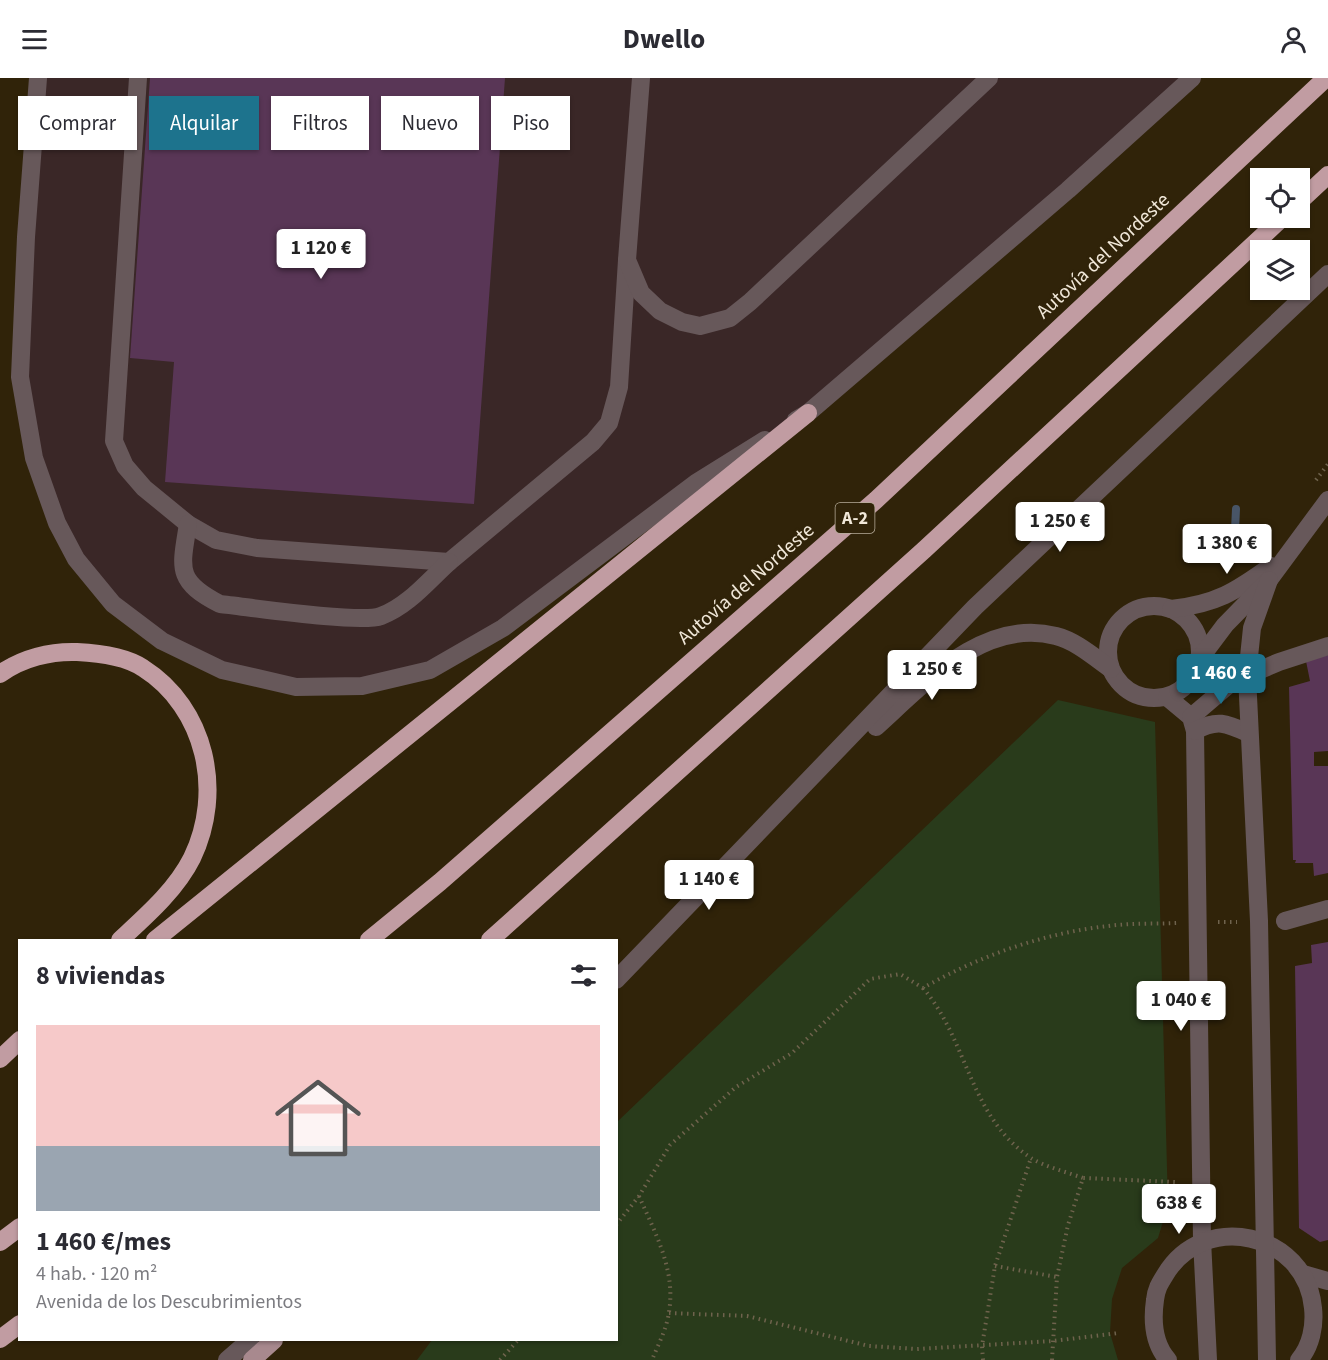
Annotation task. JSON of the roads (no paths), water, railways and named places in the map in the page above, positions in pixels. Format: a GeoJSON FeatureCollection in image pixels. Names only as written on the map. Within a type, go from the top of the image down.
{"type":"FeatureCollection","features":[{"type":"Feature","properties":{"kind":"highway","name":"Autovía del Nordeste"},"geometry":{"type":"LineString","coordinates":[[370,939],[440,882],[876,500],[1326,78]]}},
{"type":"Feature","properties":{"kind":"highway"},"geometry":{"type":"LineString","coordinates":[[1310,192],[1328,175]]}},
{"type":"Feature","properties":{"kind":"highway"},"geometry":{"type":"LineString","coordinates":[[491,939],[924,550],[1271,228]]}},
{"type":"Feature","properties":{"kind":"highway"},"geometry":{"type":"LineString","coordinates":[[156,939],[808,413]]}},
{"type":"Feature","properties":{"kind":"highway"},"geometry":{"type":"LineString","coordinates":[[0,674],[10,667],[54,651],[100,653],[142,667],[173,693],[198,732],[207,772],[207,813],[192,858],[164,898],[121,939]]}},
{"type":"Feature","properties":{"kind":"highway"},"geometry":{"type":"LineString","coordinates":[[0,1059],[18,1042]]}},
{"type":"Feature","properties":{"kind":"highway"},"geometry":{"type":"LineString","coordinates":[[0,1066],[18,1052]]}},
{"type":"Feature","properties":{"kind":"highway"},"geometry":{"type":"LineString","coordinates":[[0,1242],[18,1228]]}},
{"type":"Feature","properties":{"kind":"highway"},"geometry":{"type":"LineString","coordinates":[[0,1339],[18,1326]]}},
{"type":"Feature","properties":{"kind":"main road"},"geometry":{"type":"LineString","coordinates":[[252,1360],[273,1341]]}},
{"type":"Feature","properties":{"kind":"street"},"geometry":{"type":"LineString","coordinates":[[38,78],[26,237],[20,377],[33,458],[57,523],[76,559],[113,604],[162,641],[222,670],[296,687],[362,686],[430,670],[503,628],[696,483],[808,413],[1068,190],[1192,78]]}},
{"type":"Feature","properties":{"kind":"street"},"geometry":{"type":"LineString","coordinates":[[138,78],[114,441],[126,466],[144,488],[188,524],[216,540],[257,548],[449,562]]}},
{"type":"Feature","properties":{"kind":"street"},"geometry":{"type":"LineString","coordinates":[[188,524],[182,561],[186,579],[202,594],[220,604],[349,617],[379,617],[403,604],[449,562],[593,442],[609,423],[619,387],[641,78]]}},
{"type":"Feature","properties":{"kind":"street"},"geometry":{"type":"LineString","coordinates":[[627,260],[641,293],[660,311],[682,322],[700,326],[730,318],[784,271],[988,78]]}},
{"type":"Feature","properties":{"kind":"street"},"geometry":{"type":"LineString","coordinates":[[618,978],[975,608],[1328,274]]}},
{"type":"Feature","properties":{"kind":"street"},"geometry":{"type":"LineString","coordinates":[[776,816],[948,662],[996,639],[1026,632],[1057,636],[1088,652],[1111,669],[1119,683],[1133,694],[1149,699],[1167,697],[1183,689],[1195,675],[1201,657],[1225,625],[1269,580],[1328,500]]}},
{"type":"Feature","properties":{"kind":"street"},"geometry":{"type":"LineString","coordinates":[[1171,609],[1196,606],[1222,599],[1287,554]]}},
{"type":"Feature","properties":{"kind":"street"},"geometry":{"type":"LineString","coordinates":[[1267,1360],[1259,921],[1246,676],[1252,628],[1269,580]]}},
{"type":"Feature","properties":{"kind":"street"},"geometry":{"type":"LineString","coordinates":[[1111,669],[1109,646],[1116,625],[1127,614],[1141,608],[1156,606],[1171,609],[1184,616],[1194,628],[1200,642],[1201,657]]}},
{"type":"Feature","properties":{"kind":"street"},"geometry":{"type":"LineString","coordinates":[[1208,1360],[1202,1240],[1193,724],[1232,682],[1278,662],[1328,646]]}},
{"type":"Feature","properties":{"kind":"street"},"geometry":{"type":"LineString","coordinates":[[1167,697],[1193,724],[1226,723],[1248,733]]}},
{"type":"Feature","properties":{"kind":"street"},"geometry":{"type":"LineString","coordinates":[[1285,921],[1328,909]]}},
{"type":"Feature","properties":{"kind":"street"},"geometry":{"type":"LineString","coordinates":[[1168,1360],[1161,1352],[1152,1322],[1156,1290],[1173,1261],[1202,1240],[1249,1238],[1287,1254],[1303,1274],[1312,1295],[1314,1317],[1312,1335]]}},
{"type":"Feature","properties":{"kind":"street"},"geometry":{"type":"LineString","coordinates":[[1303,1274],[1328,1281]]}},
{"type":"Feature","properties":{"kind":"street"},"geometry":{"type":"LineString","coordinates":[[1299,1360],[1312,1335],[1328,1317]]}},
{"type":"Feature","properties":{"kind":"street"},"geometry":{"type":"LineString","coordinates":[[227,1360],[249,1341]]}},
{"type":"Feature","properties":{"kind":"waterway"},"geometry":{"type":"LineString","coordinates":[[1234,551],[1236,509]]}}]}
